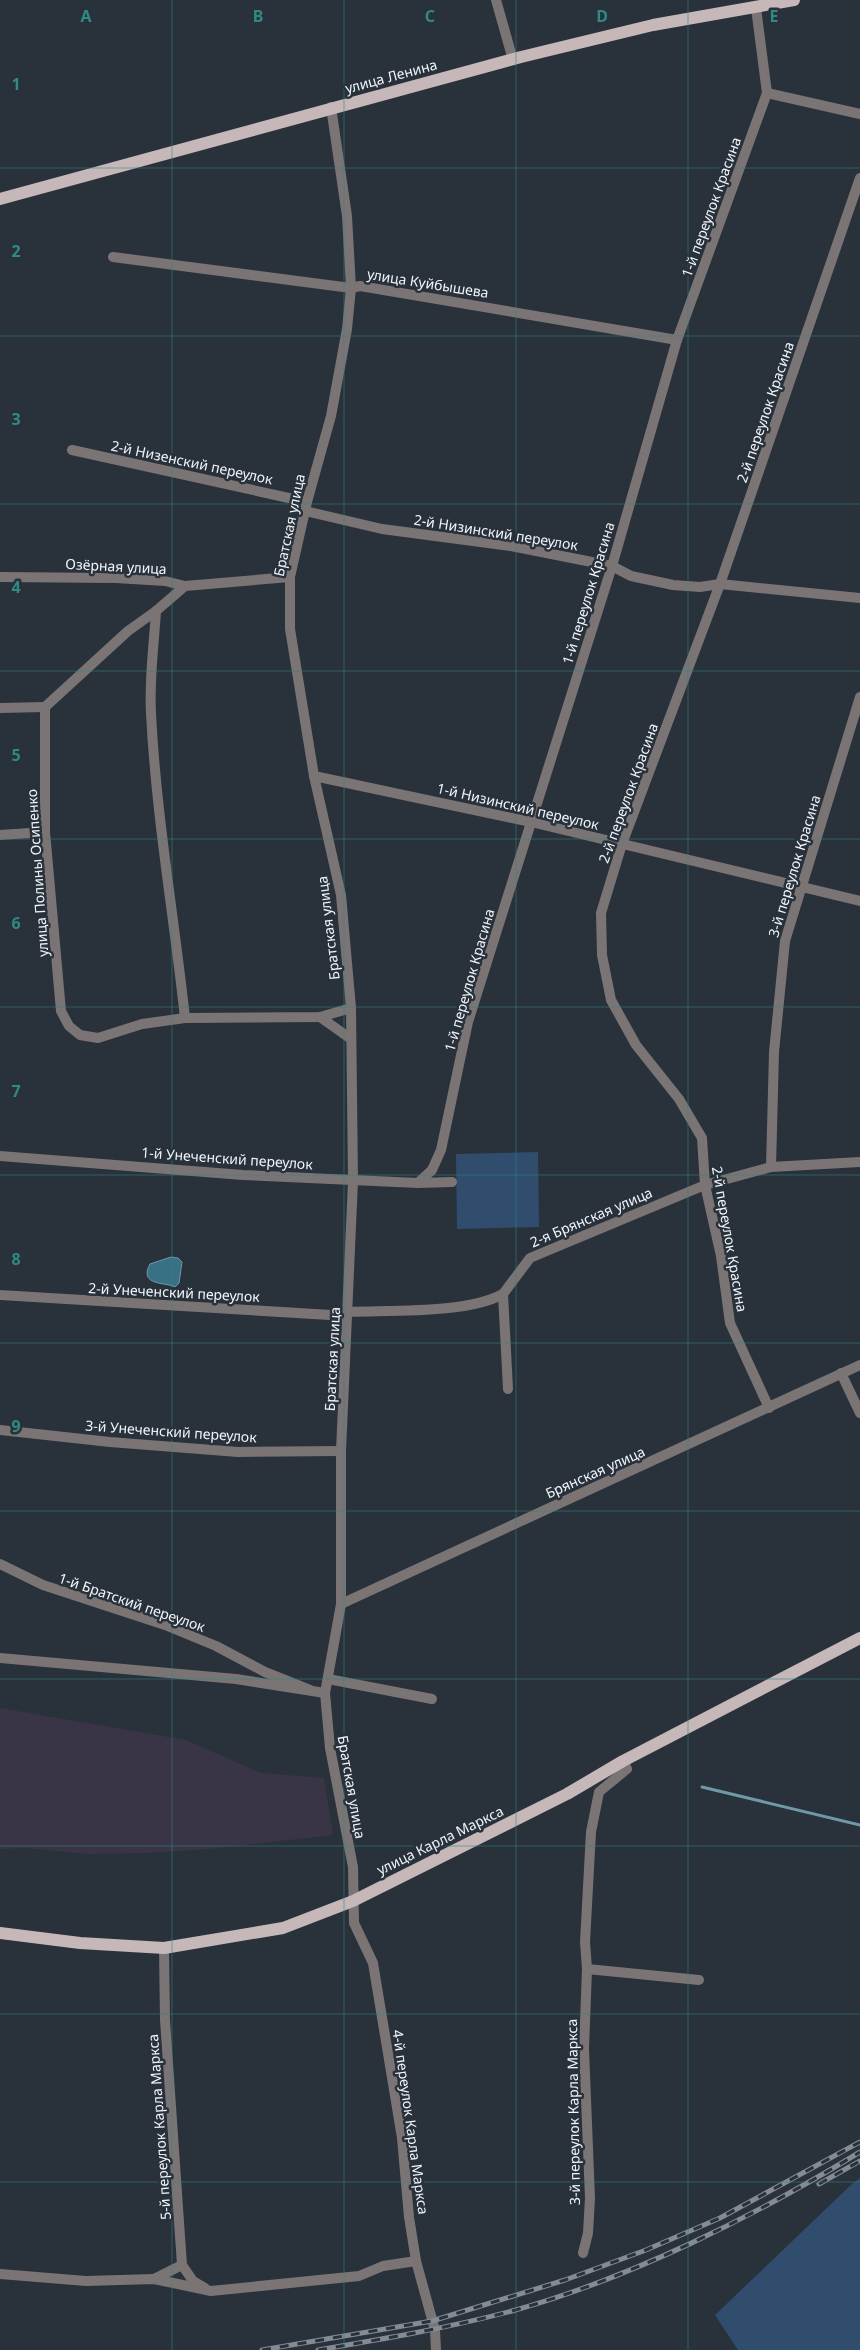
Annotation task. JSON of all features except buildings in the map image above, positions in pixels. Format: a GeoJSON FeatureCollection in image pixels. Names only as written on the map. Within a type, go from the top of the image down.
{"type":"FeatureCollection","features":[{"type":"Feature","properties":{"kind":"main road","name":"улица Ленина"},"geometry":{"type":"LineString","coordinates":[[0,199],[331,107],[513,60],[653,26],[794,0]]}},
{"type":"Feature","properties":{"kind":"main road","name":"улица Карла Маркса"},"geometry":{"type":"LineString","coordinates":[[0,1933],[80,1943],[164,1948],[283,1928],[353,1900],[567,1794],[623,1761],[860,1638]]}},
{"type":"Feature","properties":{"kind":"street"},"geometry":{"type":"LineString","coordinates":[[496,0],[513,60]]}},
{"type":"Feature","properties":{"kind":"street","name":"1-й переулок Красина"},"geometry":{"type":"LineString","coordinates":[[418,1183],[432,1170],[441,1150],[468,1022],[612,566],[677,340],[767,93],[756,8]]}},
{"type":"Feature","properties":{"kind":"street"},"geometry":{"type":"LineString","coordinates":[[767,93],[860,114]]}},
{"type":"Feature","properties":{"kind":"street","name":"Братская улица"},"geometry":{"type":"LineString","coordinates":[[331,107],[347,216],[351,288],[347,329],[331,416],[306,506],[290,577],[290,629],[314,776],[340,895],[351,1008],[353,1181],[341,1451],[341,1604],[325,1693],[330,1748],[353,1867],[353,1900]]}},
{"type":"Feature","properties":{"kind":"street","name":"2-й переулок Красина"},"geometry":{"type":"LineString","coordinates":[[769,1408],[730,1323],[721,1256],[705,1186],[702,1138],[679,1099],[636,1044],[611,1000],[602,955],[602,913],[622,844],[720,584],[860,178]]}},
{"type":"Feature","properties":{"kind":"street","name":"улица Куйбышева"},"geometry":{"type":"LineString","coordinates":[[113,257],[351,288],[360,286],[677,340]]}},
{"type":"Feature","properties":{"kind":"street","name":"2-й Низенский переулок"},"geometry":{"type":"LineString","coordinates":[[72,450],[306,506]]}},
{"type":"Feature","properties":{"kind":"street","name":"2-й Низинский переулок"},"geometry":{"type":"LineString","coordinates":[[306,506],[382,529],[510,546],[612,566],[631,576],[673,585],[700,587],[720,584],[860,598]]}},
{"type":"Feature","properties":{"kind":"street","name":"Озёрная улица"},"geometry":{"type":"LineString","coordinates":[[0,577],[116,578],[165,581],[185,586],[290,577]]}},
{"type":"Feature","properties":{"kind":"street"},"geometry":{"type":"LineString","coordinates":[[0,708],[44,707],[128,631],[156,611],[185,586]]}},
{"type":"Feature","properties":{"kind":"street"},"geometry":{"type":"LineString","coordinates":[[156,611],[151,720],[158,813],[174,918],[185,1018],[320,1017],[351,1008]]}},
{"type":"Feature","properties":{"kind":"street","name":"3-й переулок Красина"},"geometry":{"type":"LineString","coordinates":[[771,1167],[774,1052],[785,941],[860,697]]}},
{"type":"Feature","properties":{"kind":"street","name":"улица Полины Осипенко"},"geometry":{"type":"LineString","coordinates":[[44,707],[45,832],[61,1011],[69,1026],[80,1035],[98,1038],[142,1024],[185,1018]]}},
{"type":"Feature","properties":{"kind":"street","name":"1-й Низинский переулок"},"geometry":{"type":"LineString","coordinates":[[314,776],[531,822],[860,901]]}},
{"type":"Feature","properties":{"kind":"street"},"geometry":{"type":"LineString","coordinates":[[0,835],[45,832]]}},
{"type":"Feature","properties":{"kind":"street"},"geometry":{"type":"LineString","coordinates":[[320,1017],[351,1039]]}},
{"type":"Feature","properties":{"kind":"street","name":"1-й Унеченский переулок"},"geometry":{"type":"LineString","coordinates":[[0,1156],[243,1175],[353,1181],[452,1182]]}},
{"type":"Feature","properties":{"kind":"street","name":"2-я Брянская улица"},"geometry":{"type":"LineString","coordinates":[[503,1294],[530,1258],[705,1186],[771,1167],[860,1162]]}},
{"type":"Feature","properties":{"kind":"street"},"geometry":{"type":"LineString","coordinates":[[347,1314],[459,1307],[489,1301],[503,1294],[508,1389]]}},
{"type":"Feature","properties":{"kind":"street","name":"2-й Унеченский переулок"},"geometry":{"type":"LineString","coordinates":[[0,1295],[347,1314]]}},
{"type":"Feature","properties":{"kind":"street","name":"Брянская улица"},"geometry":{"type":"LineString","coordinates":[[341,1604],[860,1365]]}},
{"type":"Feature","properties":{"kind":"street"},"geometry":{"type":"LineString","coordinates":[[841,1374],[860,1413]]}},
{"type":"Feature","properties":{"kind":"street","name":"3-й Унеченский переулок"},"geometry":{"type":"LineString","coordinates":[[0,1430],[110,1442],[238,1452],[341,1451]]}},
{"type":"Feature","properties":{"kind":"street","name":"1-й Братский переулок"},"geometry":{"type":"LineString","coordinates":[[0,1564],[43,1585],[165,1625],[216,1646],[265,1672],[310,1690]]}},
{"type":"Feature","properties":{"kind":"street","name":"1-й Братский переулок"},"geometry":{"type":"LineString","coordinates":[[0,1658],[236,1679],[325,1693]]}},
{"type":"Feature","properties":{"kind":"street"},"geometry":{"type":"LineString","coordinates":[[328,1679],[432,1699]]}},
{"type":"Feature","properties":{"kind":"street","name":"3-й переулок Карла Маркса"},"geometry":{"type":"LineString","coordinates":[[583,2253],[588,2233],[590,2198],[584,2049],[587,1969],[585,1942],[592,1832],[599,1792],[627,1770],[623,1761]]}},
{"type":"Feature","properties":{"kind":"street","name":"4-й переулок Карла Маркса"},"geometry":{"type":"LineString","coordinates":[[353,1900],[354,1923],[373,1963],[402,2138],[409,2217],[416,2261],[435,2330],[436,2350]]}},
{"type":"Feature","properties":{"kind":"street","name":"5-й переулок Карла Маркса"},"geometry":{"type":"LineString","coordinates":[[164,1948],[164,2020],[182,2265]]}},
{"type":"Feature","properties":{"kind":"street"},"geometry":{"type":"LineString","coordinates":[[587,1969],[699,1980]]}},
{"type":"Feature","properties":{"kind":"street"},"geometry":{"type":"LineString","coordinates":[[0,2274],[86,2281],[154,2279],[210,2291],[341,2279],[359,2276],[382,2266],[416,2261]]}},
{"type":"Feature","properties":{"kind":"street"},"geometry":{"type":"LineString","coordinates":[[154,2279],[182,2265],[194,2281],[210,2291]]}},
{"type":"Feature","properties":{"kind":"shaded area"},"geometry":{"type":"Polygon","coordinates":[[[538,1152],[539,1227],[457,1229],[456,1154],[538,1152]]]}},
{"type":"Feature","properties":{"kind":"shaded area"},"geometry":{"type":"Polygon","coordinates":[[[171,1257],[178,1258],[182,1262],[179,1283],[175,1287],[150,1280],[147,1271],[150,1264],[171,1257]]]}},
{"type":"Feature","properties":{"kind":"shaded area"},"geometry":{"type":"Polygon","coordinates":[[[0,1708],[186,1740],[261,1773],[324,1778],[333,1835],[209,1849],[147,1853],[89,1854],[26,1848],[0,1849],[0,1708]]]}},
{"type":"Feature","properties":{"kind":"shaded area"},"geometry":{"type":"Polygon","coordinates":[[[860,2178],[860,2350],[738,2350],[715,2315],[860,2178]]]}},
{"type":"Feature","properties":{"kind":"waterway"},"geometry":{"type":"LineString","coordinates":[[702,1787],[860,1825]]}},
{"type":"Feature","properties":{"kind":"railway"},"geometry":{"type":"LineString","coordinates":[[262,2350],[432,2321],[565,2280],[646,2250],[720,2218],[860,2142]]}},
{"type":"Feature","properties":{"kind":"railway"},"geometry":{"type":"LineString","coordinates":[[318,2350],[464,2323],[512,2311],[602,2281],[647,2263],[735,2222],[860,2152]]}},
{"type":"Feature","properties":{"kind":"railway"},"geometry":{"type":"LineString","coordinates":[[819,2184],[860,2161]]}}]}
